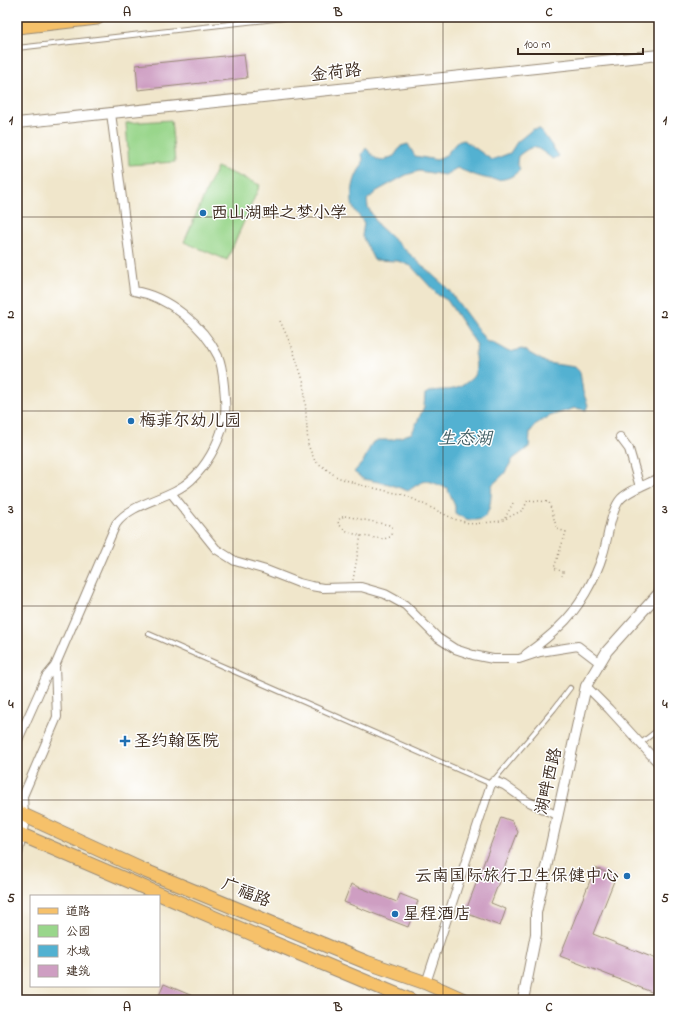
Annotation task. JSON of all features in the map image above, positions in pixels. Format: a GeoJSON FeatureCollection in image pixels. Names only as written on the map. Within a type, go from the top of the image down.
{"type":"FeatureCollection","features":[{"type":"Feature","properties":{"kind":"highway"},"geometry":{"type":"LineString","coordinates":[[17,26],[97,17]]}},
{"type":"Feature","properties":{"kind":"main road","name":"广福路"},"geometry":{"type":"LineString","coordinates":[[20,814],[144,870],[366,962],[426,983],[464,1000]]}},
{"type":"Feature","properties":{"kind":"main road","name":"广福路"},"geometry":{"type":"LineString","coordinates":[[19,834],[269,942],[410,1000]]}},
{"type":"Feature","properties":{"kind":"street","name":"金荷路"},"geometry":{"type":"LineString","coordinates":[[17,123],[659,55]]}},
{"type":"Feature","properties":{"kind":"street"},"geometry":{"type":"LineString","coordinates":[[17,742],[46,677],[55,666],[116,524],[122,516],[130,510],[171,493],[190,480],[200,470],[214,450],[224,425],[226,404],[223,379],[218,357],[197,327],[184,315],[164,302],[142,292],[134,291],[111,114]]}},
{"type":"Feature","properties":{"kind":"street"},"geometry":{"type":"LineString","coordinates":[[620,437],[629,449],[640,487]]}},
{"type":"Feature","properties":{"kind":"street"},"geometry":{"type":"LineString","coordinates":[[519,659],[560,627],[575,609],[593,578],[603,554],[612,518],[619,501],[626,494],[659,478]]}},
{"type":"Feature","properties":{"kind":"street"},"geometry":{"type":"LineString","coordinates":[[171,493],[216,549],[235,561],[311,586],[323,588],[361,587],[384,594],[405,605],[438,638],[455,649],[473,656],[493,659],[519,659],[540,652],[578,646],[599,662]]}},
{"type":"Feature","properties":{"kind":"street","name":"湖畔西路"},"geometry":{"type":"LineString","coordinates":[[523,1000],[536,934],[536,913],[586,686],[599,662],[607,651],[659,593]]}},
{"type":"Feature","properties":{"kind":"street"},"geometry":{"type":"LineString","coordinates":[[17,854],[23,796],[57,717],[55,666]]}},
{"type":"Feature","properties":{"kind":"street"},"geometry":{"type":"LineString","coordinates":[[586,686],[659,764]]}},
{"type":"Feature","properties":{"kind":"street"},"geometry":{"type":"LineString","coordinates":[[426,983],[492,783],[504,786],[527,801],[558,816]]}},
{"type":"Feature","properties":{"kind":"lane"},"geometry":{"type":"LineString","coordinates":[[17,48],[293,17]]}},
{"type":"Feature","properties":{"kind":"lane"},"geometry":{"type":"LineString","coordinates":[[149,634],[492,783],[570,688]]}},
{"type":"Feature","properties":{"kind":"lane"},"geometry":{"type":"LineString","coordinates":[[640,744],[655,732]]}},
{"type":"Feature","properties":{"kind":"path"},"geometry":{"type":"LineString","coordinates":[[280,321],[292,347],[304,383],[308,445],[315,461],[337,477],[360,485],[405,495],[454,519],[473,524],[501,521],[523,510],[528,500],[549,502],[557,529],[566,532],[554,568],[563,572],[562,576]]}},
{"type":"Feature","properties":{"kind":"path"},"geometry":{"type":"LineString","coordinates":[[505,518],[513,503]]}},
{"type":"Feature","properties":{"kind":"path"},"geometry":{"type":"LineString","coordinates":[[345,516],[389,525],[393,528],[393,533],[390,537],[384,539],[361,535],[348,532],[340,527],[338,522],[340,518],[345,516]]}},
{"type":"Feature","properties":{"kind":"path"},"geometry":{"type":"LineString","coordinates":[[351,587],[361,535]]}},
{"type":"Feature","properties":{"kind":"green space"},"geometry":{"type":"Polygon","coordinates":[[[171,120],[175,162],[129,165],[126,123],[171,120]]]}},
{"type":"Feature","properties":{"kind":"green space"},"geometry":{"type":"Polygon","coordinates":[[[217,167],[260,185],[227,260],[184,242],[217,167]]]}},
{"type":"Feature","properties":{"kind":"water","name":"生态湖"},"geometry":{"type":"Polygon","coordinates":[[[533,129],[540,129],[559,156],[553,159],[539,149],[529,149],[518,156],[517,163],[520,169],[514,175],[498,180],[481,177],[457,168],[445,175],[419,171],[406,175],[377,191],[367,200],[368,207],[378,225],[448,289],[487,342],[491,342],[509,352],[522,349],[547,363],[575,367],[580,372],[583,392],[588,405],[586,410],[575,408],[550,416],[536,424],[530,432],[529,447],[513,459],[504,474],[492,485],[490,507],[488,512],[481,519],[469,520],[455,513],[455,506],[447,488],[427,481],[408,491],[389,484],[363,479],[354,472],[363,462],[372,443],[378,440],[392,440],[412,433],[424,407],[425,394],[462,386],[472,378],[476,370],[475,353],[477,345],[447,300],[438,295],[411,266],[398,261],[374,260],[362,236],[364,223],[353,207],[352,190],[354,181],[363,163],[362,154],[366,148],[375,158],[381,161],[394,156],[401,146],[408,144],[415,156],[437,160],[444,157],[457,142],[464,140],[492,160],[510,153],[517,142],[533,129]]]}},
{"type":"Feature","properties":{"kind":"building"},"geometry":{"type":"Polygon","coordinates":[[[244,54],[247,78],[138,90],[136,65],[244,54]]]}},
{"type":"Feature","properties":{"kind":"building"},"geometry":{"type":"Polygon","coordinates":[[[501,817],[512,821],[518,832],[491,903],[506,909],[500,926],[465,913],[501,817]]]}},
{"type":"Feature","properties":{"kind":"building"},"geometry":{"type":"Polygon","coordinates":[[[595,868],[616,876],[593,934],[659,960],[659,995],[560,956],[595,868]]]}},
{"type":"Feature","properties":{"kind":"building","name":"星程酒店"},"geometry":{"type":"Polygon","coordinates":[[[351,884],[397,902],[400,894],[418,901],[408,927],[344,902],[351,884]]]}},
{"type":"Feature","properties":{"kind":"building"},"geometry":{"type":"Polygon","coordinates":[[[164,984],[202,1000],[157,1000],[164,984]]]}},
{"type":"Feature","properties":{"kind":"place","name":"西山湖畔之梦小学"},"geometry":{"type":"Point","coordinates":[203,213]}},
{"type":"Feature","properties":{"kind":"place","name":"梅菲尔幼儿园"},"geometry":{"type":"Point","coordinates":[131,421]}},
{"type":"Feature","properties":{"kind":"place","name":"圣约翰医院"},"geometry":{"type":"Point","coordinates":[125,741]}},
{"type":"Feature","properties":{"kind":"place","name":"云南国际旅行卫生保健中心"},"geometry":{"type":"Point","coordinates":[627,876]}},
{"type":"Feature","properties":{"kind":"place","name":"星程酒店"},"geometry":{"type":"Point","coordinates":[395,914]}}]}
